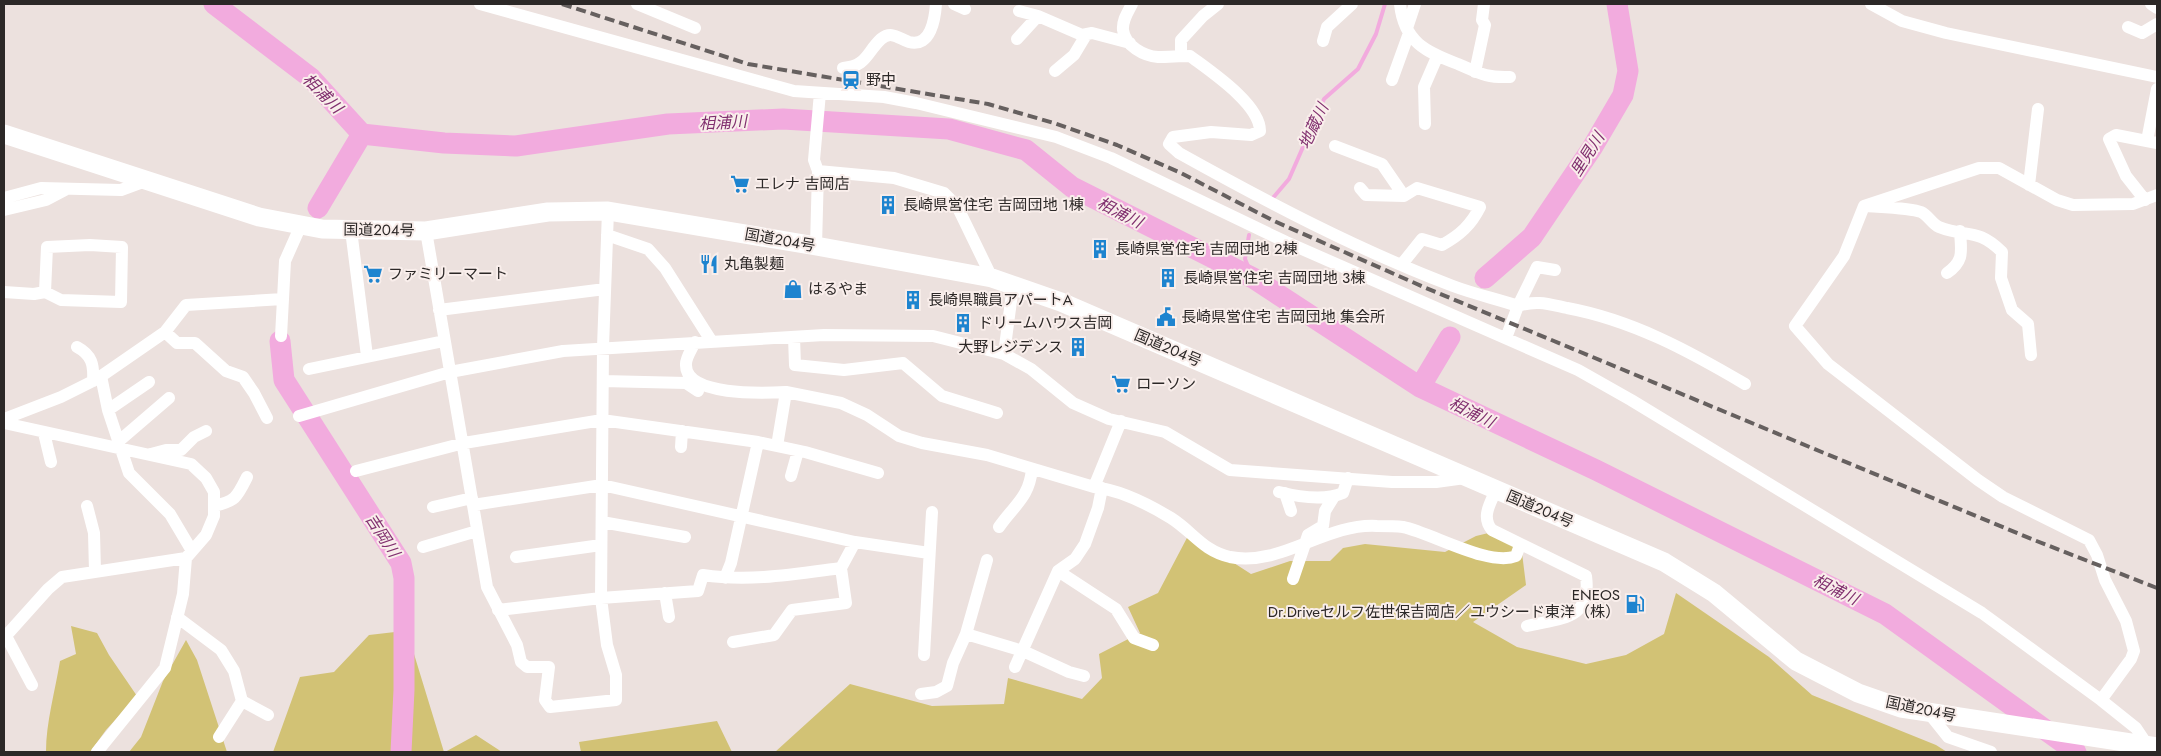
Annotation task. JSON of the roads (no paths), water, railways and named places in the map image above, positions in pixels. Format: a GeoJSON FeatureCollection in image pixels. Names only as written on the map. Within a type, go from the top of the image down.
{"type":"FeatureCollection","features":[{"type":"Feature","properties":{"kind":"highway","name":"国道204号"},"geometry":{"type":"LineString","coordinates":[[4,134],[149,179],[259,217],[322,229],[426,231],[548,212],[608,211],[992,278],[1061,302],[1664,562],[1714,593],[1796,661],[1858,693],[1901,708],[2152,746]]}},
{"type":"Feature","properties":{"kind":"street"},"geometry":{"type":"LineString","coordinates":[[480,4],[794,91],[884,97],[916,103],[1056,137],[1111,158],[1286,242],[1578,370],[1631,400],[1982,613],[2101,700],[2136,728],[2152,746]]}},
{"type":"Feature","properties":{"kind":"street"},"geometry":{"type":"LineString","coordinates":[[637,4],[695,28]]}},
{"type":"Feature","properties":{"kind":"street"},"geometry":{"type":"LineString","coordinates":[[843,68],[853,67],[867,58],[881,39],[888,36],[897,35],[910,43],[918,42],[927,36],[933,27],[936,4]]}},
{"type":"Feature","properties":{"kind":"street"},"geometry":{"type":"LineString","coordinates":[[1132,4],[1124,20],[1123,30],[1130,43],[1143,54],[1156,57],[1190,56],[1250,106],[1260,124],[1260,131],[1251,135],[1211,132],[1172,137],[1169,144],[1179,153],[1254,195],[1402,264],[1454,286],[1518,306],[1534,301],[1594,313],[1669,341],[1745,384]]}},
{"type":"Feature","properties":{"kind":"street"},"geometry":{"type":"LineString","coordinates":[[1181,56],[1181,40],[1203,16],[1218,4]]}},
{"type":"Feature","properties":{"kind":"street"},"geometry":{"type":"LineString","coordinates":[[1323,41],[1327,27],[1352,4]]}},
{"type":"Feature","properties":{"kind":"street"},"geometry":{"type":"LineString","coordinates":[[1400,4],[1408,31],[1437,57],[1490,78],[1510,77]]}},
{"type":"Feature","properties":{"kind":"street"},"geometry":{"type":"LineString","coordinates":[[1392,80],[1415,4]]}},
{"type":"Feature","properties":{"kind":"street"},"geometry":{"type":"LineString","coordinates":[[1475,72],[1485,24],[1482,20],[1484,4]]}},
{"type":"Feature","properties":{"kind":"street"},"geometry":{"type":"LineString","coordinates":[[1871,4],[1902,21],[1946,33],[2157,77]]}},
{"type":"Feature","properties":{"kind":"street"},"geometry":{"type":"LineString","coordinates":[[2151,4],[2157,8]]}},
{"type":"Feature","properties":{"kind":"street"},"geometry":{"type":"LineString","coordinates":[[1019,11],[1038,16],[1082,35],[1092,33],[1130,43]]}},
{"type":"Feature","properties":{"kind":"street"},"geometry":{"type":"LineString","coordinates":[[1017,38],[1038,16]]}},
{"type":"Feature","properties":{"kind":"street"},"geometry":{"type":"LineString","coordinates":[[2128,27],[2142,33],[2157,24]]}},
{"type":"Feature","properties":{"kind":"street"},"geometry":{"type":"LineString","coordinates":[[1055,70],[1074,55],[1086,34]]}},
{"type":"Feature","properties":{"kind":"street"},"geometry":{"type":"LineString","coordinates":[[1425,124],[1424,87],[1437,57]]}},
{"type":"Feature","properties":{"kind":"street"},"geometry":{"type":"LineString","coordinates":[[2101,700],[2131,659],[2134,651],[2126,621],[2105,580],[2097,555],[2089,540],[2002,497],[1978,480],[1828,364],[1795,326],[1844,256],[1864,206],[1979,168],[1998,168],[2029,185],[2073,205],[2133,204],[2151,197],[2126,176],[2109,139],[2116,135],[2152,142],[2157,89]]}},
{"type":"Feature","properties":{"kind":"street"},"geometry":{"type":"LineString","coordinates":[[816,246],[816,166],[820,93]]}},
{"type":"Feature","properties":{"kind":"street"},"geometry":{"type":"LineString","coordinates":[[2029,185],[2038,108]]}},
{"type":"Feature","properties":{"kind":"street"},"geometry":{"type":"LineString","coordinates":[[1342,144],[1382,164],[1404,196]]}},
{"type":"Feature","properties":{"kind":"street"},"geometry":{"type":"LineString","coordinates":[[816,166],[894,178],[944,193],[956,206],[992,278]]}},
{"type":"Feature","properties":{"kind":"street"},"geometry":{"type":"LineString","coordinates":[[4,198],[41,188],[121,190],[149,179]]}},
{"type":"Feature","properties":{"kind":"street"},"geometry":{"type":"LineString","coordinates":[[1360,188],[1366,195],[1404,196],[1417,188],[1483,205],[1471,224],[1453,238],[1442,245],[1422,239],[1402,264]]}},
{"type":"Feature","properties":{"kind":"street"},"geometry":{"type":"LineString","coordinates":[[4,210],[46,200],[65,190]]}},
{"type":"Feature","properties":{"kind":"street"},"geometry":{"type":"LineString","coordinates":[[1864,206],[1921,212],[1938,226],[1985,238],[2002,252],[2001,278],[2012,310],[2028,324],[2031,355]]}},
{"type":"Feature","properties":{"kind":"street"},"geometry":{"type":"LineString","coordinates":[[426,231],[444,341],[464,443],[487,587],[517,644],[521,662],[527,667],[549,667],[545,700],[550,707],[616,700],[616,675],[607,645],[601,598],[603,347],[608,211]]}},
{"type":"Feature","properties":{"kind":"street"},"geometry":{"type":"LineString","coordinates":[[281,336],[285,261],[300,225]]}},
{"type":"Feature","properties":{"kind":"street"},"geometry":{"type":"LineString","coordinates":[[351,230],[367,356]]}},
{"type":"Feature","properties":{"kind":"street"},"geometry":{"type":"LineString","coordinates":[[1947,272],[1958,265],[1961,257],[1960,231]]}},
{"type":"Feature","properties":{"kind":"street"},"geometry":{"type":"LineString","coordinates":[[607,235],[648,249],[665,268],[712,342]]}},
{"type":"Feature","properties":{"kind":"street"},"geometry":{"type":"LineString","coordinates":[[4,292],[34,294],[45,292],[61,300],[121,302],[122,248],[98,245],[47,247],[45,292]]}},
{"type":"Feature","properties":{"kind":"street"},"geometry":{"type":"LineString","coordinates":[[1506,338],[1518,306],[1537,267],[1550,266]]}},
{"type":"Feature","properties":{"kind":"street"},"geometry":{"type":"LineString","coordinates":[[1004,354],[1013,286]]}},
{"type":"Feature","properties":{"kind":"street"},"geometry":{"type":"LineString","coordinates":[[439,310],[605,289]]}},
{"type":"Feature","properties":{"kind":"street"},"geometry":{"type":"LineString","coordinates":[[4,419],[61,397],[97,378],[165,332],[186,305],[283,299]]}},
{"type":"Feature","properties":{"kind":"street"},"geometry":{"type":"LineString","coordinates":[[165,332],[177,343],[194,343],[226,371],[242,377],[254,393],[267,418]]}},
{"type":"Feature","properties":{"kind":"street"},"geometry":{"type":"LineString","coordinates":[[794,336],[795,365],[844,370],[902,363],[942,396],[997,413]]}},
{"type":"Feature","properties":{"kind":"street"},"geometry":{"type":"LineString","coordinates":[[299,416],[450,372],[563,351],[794,336],[933,336],[1004,354],[1031,369],[1073,403],[1122,422],[1165,432],[1230,470],[1419,482],[1467,478]]}},
{"type":"Feature","properties":{"kind":"street"},"geometry":{"type":"LineString","coordinates":[[309,369],[444,341]]}},
{"type":"Feature","properties":{"kind":"street"},"geometry":{"type":"LineString","coordinates":[[695,342],[686,362],[686,370],[692,378],[726,391],[752,387],[782,396],[840,403],[867,415],[899,436],[922,443],[987,455],[1098,488],[1113,490],[1170,518],[1212,552],[1231,557],[1253,559],[1274,556],[1306,542],[1342,530],[1374,525],[1404,527],[1467,550],[1507,560],[1516,556],[1520,545]]}},
{"type":"Feature","properties":{"kind":"street"},"geometry":{"type":"LineString","coordinates":[[77,347],[86,352],[92,359],[129,473],[170,514],[189,554]]}},
{"type":"Feature","properties":{"kind":"street"},"geometry":{"type":"LineString","coordinates":[[603,381],[686,383],[708,395],[741,400],[782,396]]}},
{"type":"Feature","properties":{"kind":"street"},"geometry":{"type":"LineString","coordinates":[[108,410],[142,383]]}},
{"type":"Feature","properties":{"kind":"street"},"geometry":{"type":"LineString","coordinates":[[777,446],[782,396]]}},
{"type":"Feature","properties":{"kind":"street"},"geometry":{"type":"LineString","coordinates":[[120,445],[169,398]]}},
{"type":"Feature","properties":{"kind":"street"},"geometry":{"type":"LineString","coordinates":[[356,471],[464,443],[602,420],[758,442],[878,473]]}},
{"type":"Feature","properties":{"kind":"street"},"geometry":{"type":"LineString","coordinates":[[1015,667],[1058,571],[1075,560],[1085,544],[1098,508],[1098,488],[1122,422]]}},
{"type":"Feature","properties":{"kind":"street"},"geometry":{"type":"LineString","coordinates":[[4,423],[44,433],[120,445],[148,455],[192,464],[206,478],[214,492],[214,516],[206,535],[189,554],[183,594],[165,668],[97,752]]}},
{"type":"Feature","properties":{"kind":"street"},"geometry":{"type":"LineString","coordinates":[[148,455],[166,450],[181,450],[194,437],[206,431]]}},
{"type":"Feature","properties":{"kind":"street"},"geometry":{"type":"LineString","coordinates":[[681,447],[682,431]]}},
{"type":"Feature","properties":{"kind":"street"},"geometry":{"type":"LineString","coordinates":[[44,433],[51,462]]}},
{"type":"Feature","properties":{"kind":"street"},"geometry":{"type":"LineString","coordinates":[[724,578],[731,563],[758,442]]}},
{"type":"Feature","properties":{"kind":"street"},"geometry":{"type":"LineString","coordinates":[[791,476],[798,451]]}},
{"type":"Feature","properties":{"kind":"street"},"geometry":{"type":"LineString","coordinates":[[999,527],[1026,494],[1030,486],[1032,469]]}},
{"type":"Feature","properties":{"kind":"street"},"geometry":{"type":"LineString","coordinates":[[214,506],[231,502],[237,497],[247,477]]}},
{"type":"Feature","properties":{"kind":"street"},"geometry":{"type":"LineString","coordinates":[[1291,511],[1282,493],[1332,498],[1343,493],[1348,478]]}},
{"type":"Feature","properties":{"kind":"street"},"geometry":{"type":"LineString","coordinates":[[433,507],[602,484],[855,542],[929,552]]}},
{"type":"Feature","properties":{"kind":"street"},"geometry":{"type":"LineString","coordinates":[[1496,490],[1486,515],[1492,530],[1586,576],[1588,590],[1584,605],[1572,616],[1528,626]]}},
{"type":"Feature","properties":{"kind":"street"},"geometry":{"type":"LineString","coordinates":[[1293,579],[1308,535],[1323,526],[1325,511],[1332,498]]}},
{"type":"Feature","properties":{"kind":"street"},"geometry":{"type":"LineString","coordinates":[[87,506],[94,533],[95,571]]}},
{"type":"Feature","properties":{"kind":"street"},"geometry":{"type":"LineString","coordinates":[[924,655],[932,512]]}},
{"type":"Feature","properties":{"kind":"street"},"geometry":{"type":"LineString","coordinates":[[602,522],[685,537]]}},
{"type":"Feature","properties":{"kind":"street"},"geometry":{"type":"LineString","coordinates":[[423,547],[477,530]]}},
{"type":"Feature","properties":{"kind":"street"},"geometry":{"type":"LineString","coordinates":[[733,642],[774,635],[792,610],[846,603],[842,568],[855,542]]}},
{"type":"Feature","properties":{"kind":"street"},"geometry":{"type":"LineString","coordinates":[[516,557],[602,545]]}},
{"type":"Feature","properties":{"kind":"street"},"geometry":{"type":"LineString","coordinates":[[32,685],[5,637],[48,589],[62,577],[189,554]]}},
{"type":"Feature","properties":{"kind":"street"},"geometry":{"type":"LineString","coordinates":[[921,694],[936,692],[947,686],[953,663],[966,634],[987,560]]}},
{"type":"Feature","properties":{"kind":"street"},"geometry":{"type":"LineString","coordinates":[[498,610],[601,598],[698,591],[703,575],[724,578],[768,578],[842,568]]}},
{"type":"Feature","properties":{"kind":"street"},"geometry":{"type":"LineString","coordinates":[[1058,571],[1116,609],[1134,638],[1153,645]]}},
{"type":"Feature","properties":{"kind":"street"},"geometry":{"type":"LineString","coordinates":[[665,593],[669,617]]}},
{"type":"Feature","properties":{"kind":"street"},"geometry":{"type":"LineString","coordinates":[[177,617],[221,650],[234,671],[242,700],[268,715]]}},
{"type":"Feature","properties":{"kind":"street"},"geometry":{"type":"LineString","coordinates":[[966,634],[1023,651],[1069,672],[1084,676]]}},
{"type":"Feature","properties":{"kind":"street"},"geometry":{"type":"LineString","coordinates":[[219,737],[242,700]]}},
{"type":"Feature","properties":{"kind":"street"},"geometry":{"type":"LineString","coordinates":[[1928,712],[1948,737],[1991,752]]}},
{"type":"Feature","properties":{"kind":"waterway","name":"相浦川"},"geometry":{"type":"LineString","coordinates":[[214,4],[311,78],[362,134],[444,143],[516,146],[668,124],[783,119],[949,129],[1026,150],[1072,187],[1253,278],[1420,387],[1596,470],[1885,614],[2076,752]]}},
{"type":"Feature","properties":{"kind":"waterway","name":"地蔵川"},"geometry":{"type":"LineString","coordinates":[[1272,199],[1289,179],[1324,99],[1358,69],[1376,34],[1385,4]]}},
{"type":"Feature","properties":{"kind":"waterway","name":"里見川"},"geometry":{"type":"LineString","coordinates":[[1485,278],[1532,237],[1592,148],[1623,95],[1628,71],[1617,4]]}},
{"type":"Feature","properties":{"kind":"waterway","name":"吉岡川"},"geometry":{"type":"LineString","coordinates":[[318,208],[362,134]]}},
{"type":"Feature","properties":{"kind":"waterway","name":"地蔵川"},"geometry":{"type":"LineString","coordinates":[[1249,235],[1245,259],[1253,278]]}},
{"type":"Feature","properties":{"kind":"waterway","name":"里見川"},"geometry":{"type":"LineString","coordinates":[[1420,387],[1450,337]]}},
{"type":"Feature","properties":{"kind":"waterway","name":"吉岡川"},"geometry":{"type":"LineString","coordinates":[[280,341],[284,380],[401,563],[404,578],[404,690],[401,752]]}},
{"type":"Feature","properties":{"kind":"railway"},"geometry":{"type":"LineString","coordinates":[[562,4],[748,64],[988,104],[1054,123],[1117,145],[1181,173],[1274,221],[1426,288],[2034,540],[2157,588]]}},
{"type":"Feature","properties":{"kind":"place","name":"野中"},"geometry":{"type":"Point","coordinates":[851,80]}},
{"type":"Feature","properties":{"kind":"place","name":"エレナ 吉岡店"},"geometry":{"type":"Point","coordinates":[740,184]}},
{"type":"Feature","properties":{"kind":"place","name":"長崎県営住宅 吉岡団地 1棟"},"geometry":{"type":"Point","coordinates":[888,205]}},
{"type":"Feature","properties":{"kind":"place","name":"長崎県営住宅 吉岡団地 2棟"},"geometry":{"type":"Point","coordinates":[1100,249]}},
{"type":"Feature","properties":{"kind":"place","name":"丸亀製麺"},"geometry":{"type":"Point","coordinates":[709,264]}},
{"type":"Feature","properties":{"kind":"place","name":"ファミリーマート"},"geometry":{"type":"Point","coordinates":[373,274]}},
{"type":"Feature","properties":{"kind":"place","name":"長崎県営住宅 吉岡団地 3棟"},"geometry":{"type":"Point","coordinates":[1168,278]}},
{"type":"Feature","properties":{"kind":"place","name":"はるやま"},"geometry":{"type":"Point","coordinates":[793,289]}},
{"type":"Feature","properties":{"kind":"place","name":"長崎県職員アパートA"},"geometry":{"type":"Point","coordinates":[913,300]}},
{"type":"Feature","properties":{"kind":"place","name":"長崎県営住宅 吉岡団地 集会所"},"geometry":{"type":"Point","coordinates":[1166,317]}},
{"type":"Feature","properties":{"kind":"place","name":"ドリームハウス吉岡"},"geometry":{"type":"Point","coordinates":[963,323]}},
{"type":"Feature","properties":{"kind":"place","name":"大野レジデンス"},"geometry":{"type":"Point","coordinates":[1078,347]}},
{"type":"Feature","properties":{"kind":"place","name":"ローソン"},"geometry":{"type":"Point","coordinates":[1121,384]}},
{"type":"Feature","properties":{"kind":"place","name":"ENEOS Dr.Driveセルフ佐世保吉岡店／ユウシード東洋（株）"},"geometry":{"type":"Point","coordinates":[1635,604]}}]}
